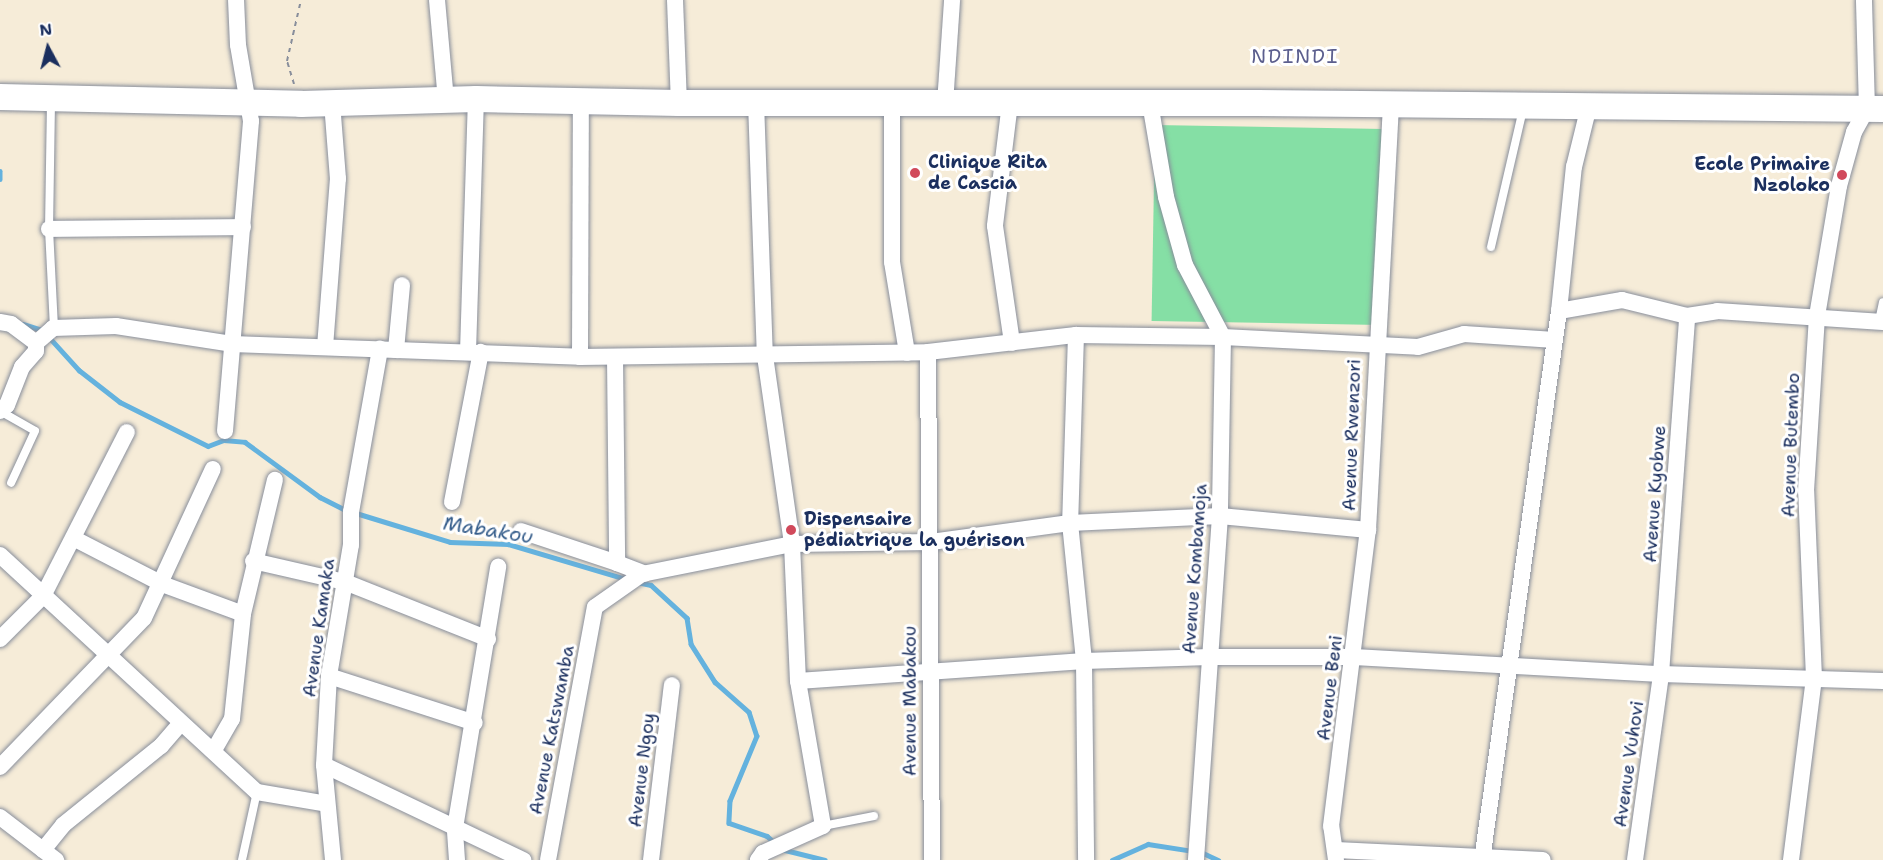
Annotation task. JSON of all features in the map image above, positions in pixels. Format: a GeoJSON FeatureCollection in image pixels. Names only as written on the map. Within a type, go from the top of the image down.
{"type":"FeatureCollection","features":[{"type":"Feature","properties":{"kind":"main road"},"geometry":{"type":"LineString","coordinates":[[0,97],[301,104],[476,99],[679,103],[1150,103],[1875,109]]}},
{"type":"Feature","properties":{"kind":"street"},"geometry":{"type":"LineString","coordinates":[[225,431],[251,121],[238,45],[236,0]]}},
{"type":"Feature","properties":{"kind":"street"},"geometry":{"type":"LineString","coordinates":[[437,0],[446,100]]}},
{"type":"Feature","properties":{"kind":"street"},"geometry":{"type":"LineString","coordinates":[[675,0],[679,103]]}},
{"type":"Feature","properties":{"kind":"street"},"geometry":{"type":"LineString","coordinates":[[945,104],[952,0]]}},
{"type":"Feature","properties":{"kind":"street"},"geometry":{"type":"LineString","coordinates":[[1864,0],[1875,109]]}},
{"type":"Feature","properties":{"kind":"street"},"geometry":{"type":"LineString","coordinates":[[452,502],[474,352],[476,99]]}},
{"type":"Feature","properties":{"kind":"street"},"geometry":{"type":"LineString","coordinates":[[580,357],[581,101]]}},
{"type":"Feature","properties":{"kind":"street"},"geometry":{"type":"LineString","coordinates":[[756,102],[765,356],[792,544],[798,681],[823,826],[761,857]]}},
{"type":"Feature","properties":{"kind":"street"},"geometry":{"type":"LineString","coordinates":[[325,347],[338,179],[332,103]]}},
{"type":"Feature","properties":{"kind":"street"},"geometry":{"type":"LineString","coordinates":[[892,103],[892,262],[907,353]]}},
{"type":"Feature","properties":{"kind":"street"},"geometry":{"type":"LineString","coordinates":[[1010,103],[995,226],[1012,343]]}},
{"type":"Feature","properties":{"kind":"street"},"geometry":{"type":"LineString","coordinates":[[1150,103],[1166,197],[1185,265],[1223,337]]}},
{"type":"Feature","properties":{"kind":"street","name":"Avenue Rwenzori"},"geometry":{"type":"LineString","coordinates":[[1368,530],[1375,342],[1391,106]]}},
{"type":"Feature","properties":{"kind":"street"},"geometry":{"type":"LineString","coordinates":[[1482,858],[1507,667],[1559,311],[1574,167],[1589,106]]}},
{"type":"Feature","properties":{"kind":"street","name":"Avenue Butembo"},"geometry":{"type":"LineString","coordinates":[[1791,860],[1814,678],[1806,491],[1817,316],[1839,186],[1854,132],[1875,109]]}},
{"type":"Feature","properties":{"kind":"street"},"geometry":{"type":"LineString","coordinates":[[50,229],[243,227]]}},
{"type":"Feature","properties":{"kind":"street","name":"Avenue Kamaka"},"geometry":{"type":"LineString","coordinates":[[335,859],[324,765],[329,676],[351,545],[351,512],[402,285]]}},
{"type":"Feature","properties":{"kind":"street"},"geometry":{"type":"LineString","coordinates":[[1559,311],[1622,300],[1687,316],[1718,311],[1881,322]]}},
{"type":"Feature","properties":{"kind":"street","name":"Avenue Kyobwe"},"geometry":{"type":"LineString","coordinates":[[1662,674],[1687,316]]}},
{"type":"Feature","properties":{"kind":"street"},"geometry":{"type":"LineString","coordinates":[[0,322],[46,334],[116,326],[232,344],[580,357],[907,353],[1076,335],[1375,342],[1419,347],[1464,334],[1555,340]]}},
{"type":"Feature","properties":{"kind":"street"},"geometry":{"type":"LineString","coordinates":[[0,411],[7,405],[21,367],[36,351],[46,334]]}},
{"type":"Feature","properties":{"kind":"street"},"geometry":{"type":"LineString","coordinates":[[1076,335],[1070,523],[1084,661],[1086,860]]}},
{"type":"Feature","properties":{"kind":"street","name":"Avenue Kombamoja"},"geometry":{"type":"LineString","coordinates":[[1196,859],[1198,804],[1220,516],[1223,337]]}},
{"type":"Feature","properties":{"kind":"street","name":"Avenue Mabakou"},"geometry":{"type":"LineString","coordinates":[[928,352],[932,860]]}},
{"type":"Feature","properties":{"kind":"street"},"geometry":{"type":"LineString","coordinates":[[615,357],[617,563]]}},
{"type":"Feature","properties":{"kind":"street"},"geometry":{"type":"LineString","coordinates":[[0,639],[43,596],[75,539],[127,432]]}},
{"type":"Feature","properties":{"kind":"street"},"geometry":{"type":"LineString","coordinates":[[0,767],[110,656],[144,618],[162,584],[213,469]]}},
{"type":"Feature","properties":{"kind":"street"},"geometry":{"type":"LineString","coordinates":[[214,750],[232,719],[243,614],[253,561],[274,480]]}},
{"type":"Feature","properties":{"kind":"street"},"geometry":{"type":"LineString","coordinates":[[521,531],[644,574],[792,544],[931,542],[1070,523],[1220,516],[1368,530]]}},
{"type":"Feature","properties":{"kind":"street","name":"Avenue Beni"},"geometry":{"type":"LineString","coordinates":[[1336,855],[1331,826],[1354,657],[1368,530]]}},
{"type":"Feature","properties":{"kind":"street"},"geometry":{"type":"LineString","coordinates":[[75,539],[162,584],[243,614]]}},
{"type":"Feature","properties":{"kind":"street"},"geometry":{"type":"LineString","coordinates":[[0,555],[257,792],[327,804]]}},
{"type":"Feature","properties":{"kind":"street"},"geometry":{"type":"LineString","coordinates":[[253,561],[345,582],[488,639]]}},
{"type":"Feature","properties":{"kind":"street"},"geometry":{"type":"LineString","coordinates":[[458,860],[455,828],[475,723],[498,567]]}},
{"type":"Feature","properties":{"kind":"street","name":"Avenue Katswamba"},"geometry":{"type":"LineString","coordinates":[[548,860],[595,606],[620,586],[644,574]]}},
{"type":"Feature","properties":{"kind":"street"},"geometry":{"type":"LineString","coordinates":[[798,681],[929,674],[1084,661],[1210,657],[1354,657],[1507,667],[1883,681]]}},
{"type":"Feature","properties":{"kind":"street","name":"Avenue Vuhovi"},"geometry":{"type":"LineString","coordinates":[[1635,860],[1662,674]]}},
{"type":"Feature","properties":{"kind":"street"},"geometry":{"type":"LineString","coordinates":[[329,676],[475,723]]}},
{"type":"Feature","properties":{"kind":"street","name":"Avenue Ngoy"},"geometry":{"type":"LineString","coordinates":[[651,860],[672,685]]}},
{"type":"Feature","properties":{"kind":"street"},"geometry":{"type":"LineString","coordinates":[[0,817],[49,855],[63,825],[161,746],[181,723]]}},
{"type":"Feature","properties":{"kind":"street"},"geometry":{"type":"LineString","coordinates":[[324,765],[523,860]]}},
{"type":"Feature","properties":{"kind":"street"},"geometry":{"type":"LineString","coordinates":[[1336,855],[1543,860]]}},
{"type":"Feature","properties":{"kind":"lane"},"geometry":{"type":"LineString","coordinates":[[46,334],[51,98]]}},
{"type":"Feature","properties":{"kind":"lane"},"geometry":{"type":"LineString","coordinates":[[1491,246],[1524,106]]}},
{"type":"Feature","properties":{"kind":"lane"},"geometry":{"type":"LineString","coordinates":[[1881,322],[1883,302]]}},
{"type":"Feature","properties":{"kind":"lane"},"geometry":{"type":"LineString","coordinates":[[0,411],[35,431],[11,483]]}},
{"type":"Feature","properties":{"kind":"lane"},"geometry":{"type":"LineString","coordinates":[[242,860],[257,792]]}},
{"type":"Feature","properties":{"kind":"lane"},"geometry":{"type":"LineString","coordinates":[[823,826],[873,816]]}},
{"type":"Feature","properties":{"kind":"path"},"geometry":{"type":"LineString","coordinates":[[301,0],[287,61],[301,104]]}},
{"type":"Feature","properties":{"kind":"green space"},"geometry":{"type":"Polygon","coordinates":[[[1155,125],[1384,129],[1381,325],[1152,321],[1155,125]]]}},
{"type":"Feature","properties":{"kind":"waterway","name":"Mabakou"},"geometry":{"type":"LineString","coordinates":[[0,171],[0,179]]}},
{"type":"Feature","properties":{"kind":"waterway","name":"Mabakou"},"geometry":{"type":"LineString","coordinates":[[23,324],[43,330]]}},
{"type":"Feature","properties":{"kind":"waterway","name":"Mabakou"},"geometry":{"type":"LineString","coordinates":[[49,337],[79,370],[120,402],[208,446],[224,440],[245,442],[320,497],[348,511]]}},
{"type":"Feature","properties":{"kind":"waterway","name":"Mabakou"},"geometry":{"type":"LineString","coordinates":[[356,513],[450,542],[508,544],[626,579]]}},
{"type":"Feature","properties":{"kind":"waterway","name":"Mabakou"},"geometry":{"type":"LineString","coordinates":[[637,582],[651,585],[687,618],[691,644],[715,682],[749,712],[757,736],[730,801],[729,823],[767,836],[775,843]]}},
{"type":"Feature","properties":{"kind":"waterway"},"geometry":{"type":"LineString","coordinates":[[1112,860],[1148,844],[1193,851]]}},
{"type":"Feature","properties":{"kind":"waterway"},"geometry":{"type":"LineString","coordinates":[[781,849],[825,860]]}},
{"type":"Feature","properties":{"kind":"waterway"},"geometry":{"type":"LineString","coordinates":[[1201,852],[1218,860]]}},
{"type":"Feature","properties":{"kind":"place","name":"Clinique Rita de Cascia"},"geometry":{"type":"Point","coordinates":[915,173]}},
{"type":"Feature","properties":{"kind":"place","name":"Ecole Primaire Nzoloko"},"geometry":{"type":"Point","coordinates":[1842,175]}},
{"type":"Feature","properties":{"kind":"place","name":"Dispensaire pédiatrique la guérison"},"geometry":{"type":"Point","coordinates":[791,530]}},
{"type":"Feature","properties":{"kind":"district","name":"NDINDI"},"geometry":{"type":"Point","coordinates":[1295,56]}}]}
